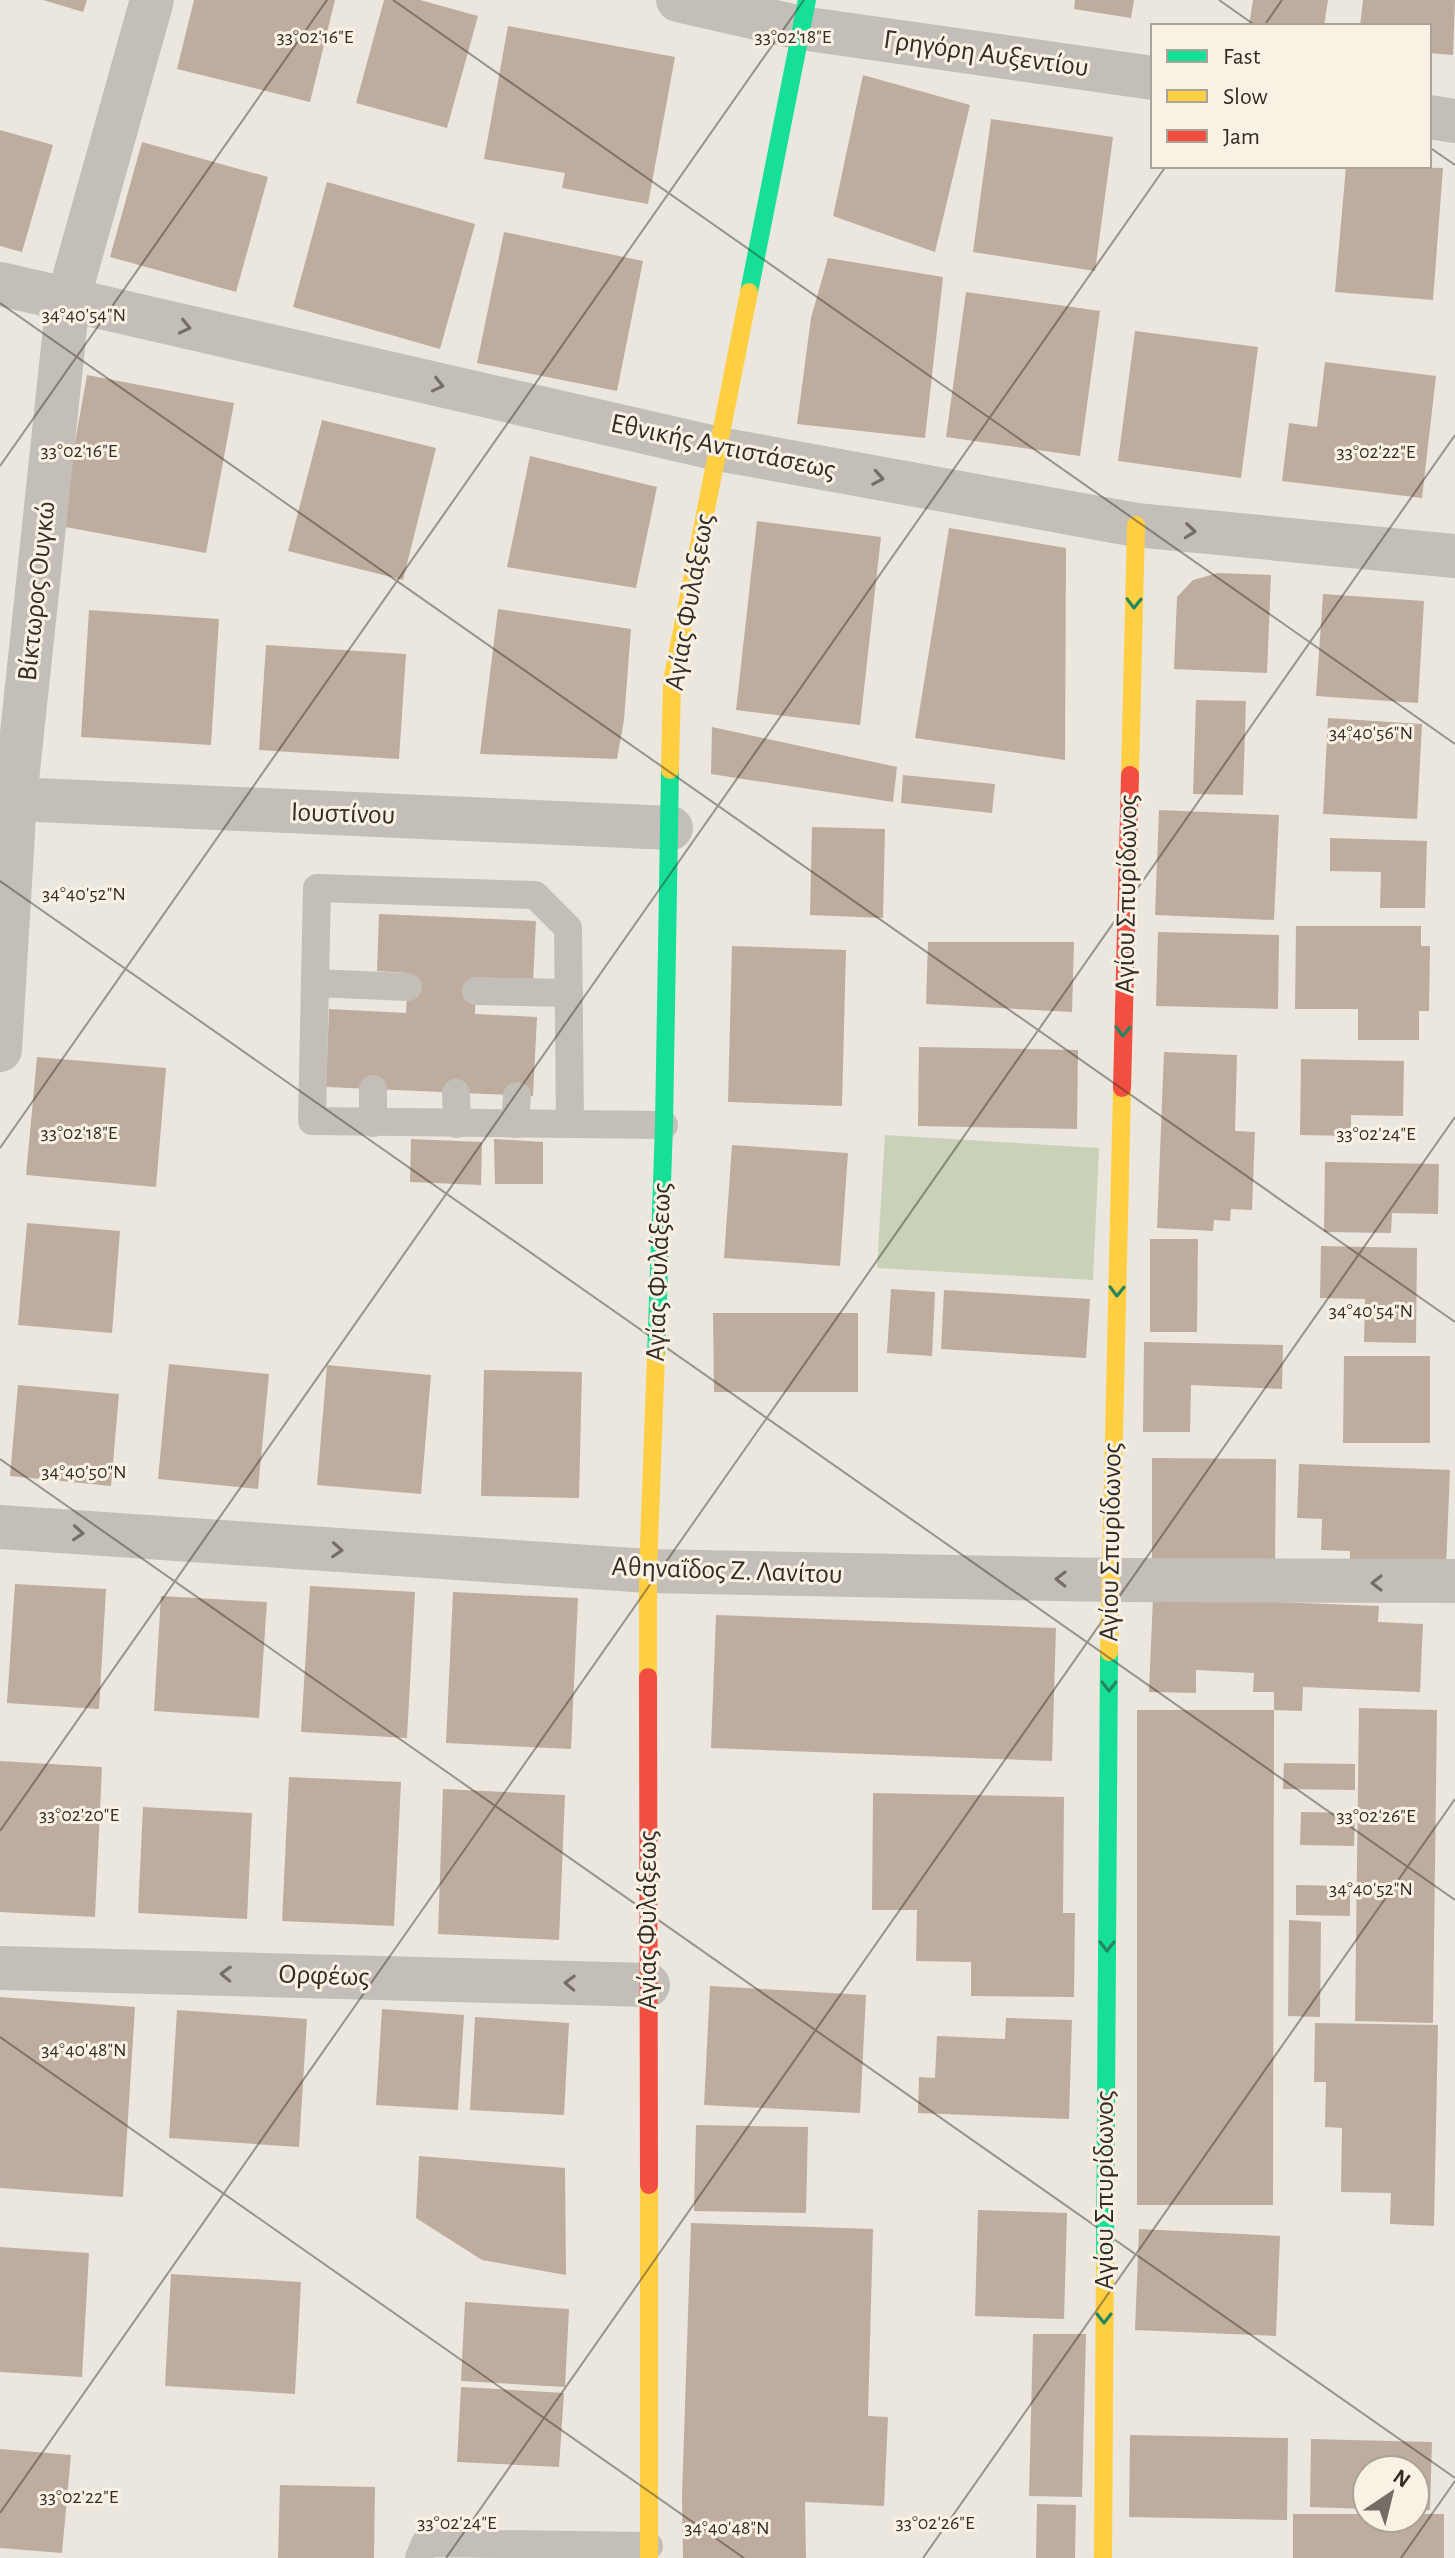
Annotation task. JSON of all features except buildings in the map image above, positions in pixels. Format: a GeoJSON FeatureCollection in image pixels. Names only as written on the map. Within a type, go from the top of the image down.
{"type":"FeatureCollection","features":[{"type":"Feature","properties":{"kind":"main road","name":"Αγίας Φυλάξεως"},"geometry":{"type":"LineString","coordinates":[[649,2552],[648,1571],[664,1125],[672,681],[804,14]]}},
{"type":"Feature","properties":{"kind":"main road","name":"Αγίου Σπυρίδωνος"},"geometry":{"type":"LineString","coordinates":[[1103,2558],[1110,1580],[1136,525]]}},
{"type":"Feature","properties":{"kind":"street","name":"Βίκτωρος Ουγκώ"},"geometry":{"type":"LineString","coordinates":[[0,1050],[15,799],[68,300],[152,0]]}},
{"type":"Feature","properties":{"kind":"street","name":"Γρηγόρη Αυξεντίου"},"geometry":{"type":"LineString","coordinates":[[678,0],[804,14],[1151,78]]}},
{"type":"Feature","properties":{"kind":"street"},"geometry":{"type":"LineString","coordinates":[[1431,117],[1455,121]]}},
{"type":"Feature","properties":{"kind":"street","name":"Εθνικής Αντιστάσεως"},"geometry":{"type":"LineString","coordinates":[[0,284],[719,449],[1136,525],[1455,556]]}},
{"type":"Feature","properties":{"kind":"street","name":"Ιουστίνου"},"geometry":{"type":"LineString","coordinates":[[15,799],[671,828]]}},
{"type":"Feature","properties":{"kind":"street","name":"Αθηναΐδος Ζ. Λανίτου"},"geometry":{"type":"LineString","coordinates":[[0,1527],[648,1571],[1110,1580],[1455,1581]]}},
{"type":"Feature","properties":{"kind":"street","name":"Ορφέως"},"geometry":{"type":"LineString","coordinates":[[0,1968],[648,1985]]}},
{"type":"Feature","properties":{"kind":"lane"},"geometry":{"type":"LineString","coordinates":[[570,1124],[568,928],[535,895],[317,888],[312,1121],[457,1124],[664,1125]]}},
{"type":"Feature","properties":{"kind":"lane"},"geometry":{"type":"LineString","coordinates":[[315,983],[377,998],[408,987]]}},
{"type":"Feature","properties":{"kind":"lane"},"geometry":{"type":"LineString","coordinates":[[476,991],[522,1004],[569,993]]}},
{"type":"Feature","properties":{"kind":"lane"},"geometry":{"type":"LineString","coordinates":[[373,1089],[373,1123]]}},
{"type":"Feature","properties":{"kind":"lane"},"geometry":{"type":"LineString","coordinates":[[456,1093],[457,1124]]}},
{"type":"Feature","properties":{"kind":"lane"},"geometry":{"type":"LineString","coordinates":[[515,1124],[517,1096]]}},
{"type":"Feature","properties":{"kind":"lane"},"geometry":{"type":"LineString","coordinates":[[419,2558],[425,2543],[649,2552]]}},
{"type":"Feature","properties":{"kind":"green space"},"geometry":{"type":"Polygon","coordinates":[[[885,1135],[1099,1148],[1093,1280],[877,1268],[885,1135]]]}},
{"type":"Feature","properties":{"kind":"traffic: fast"},"geometry":{"type":"LineString","coordinates":[[749,292],[807,0]]}},
{"type":"Feature","properties":{"kind":"traffic: fast"},"geometry":{"type":"LineString","coordinates":[[656,1356],[664,1125],[670,770]]}},
{"type":"Feature","properties":{"kind":"traffic: fast"},"geometry":{"type":"LineString","coordinates":[[1105,2258],[1109,1652]]}},
{"type":"Feature","properties":{"kind":"traffic: slow"},"geometry":{"type":"LineString","coordinates":[[670,770],[672,681],[749,292]]}},
{"type":"Feature","properties":{"kind":"traffic: slow"},"geometry":{"type":"LineString","coordinates":[[1130,775],[1136,525]]}},
{"type":"Feature","properties":{"kind":"traffic: slow"},"geometry":{"type":"LineString","coordinates":[[1109,1652],[1122,1088]]}},
{"type":"Feature","properties":{"kind":"traffic: slow"},"geometry":{"type":"LineString","coordinates":[[648,1677],[648,1571],[656,1356]]}},
{"type":"Feature","properties":{"kind":"traffic: slow"},"geometry":{"type":"LineString","coordinates":[[649,2185],[649,2558]]}},
{"type":"Feature","properties":{"kind":"traffic: slow"},"geometry":{"type":"LineString","coordinates":[[1103,2558],[1105,2258]]}},
{"type":"Feature","properties":{"kind":"traffic: jam"},"geometry":{"type":"LineString","coordinates":[[1122,1088],[1130,775]]}},
{"type":"Feature","properties":{"kind":"traffic: jam"},"geometry":{"type":"LineString","coordinates":[[648,1677],[649,2185]]}}]}
